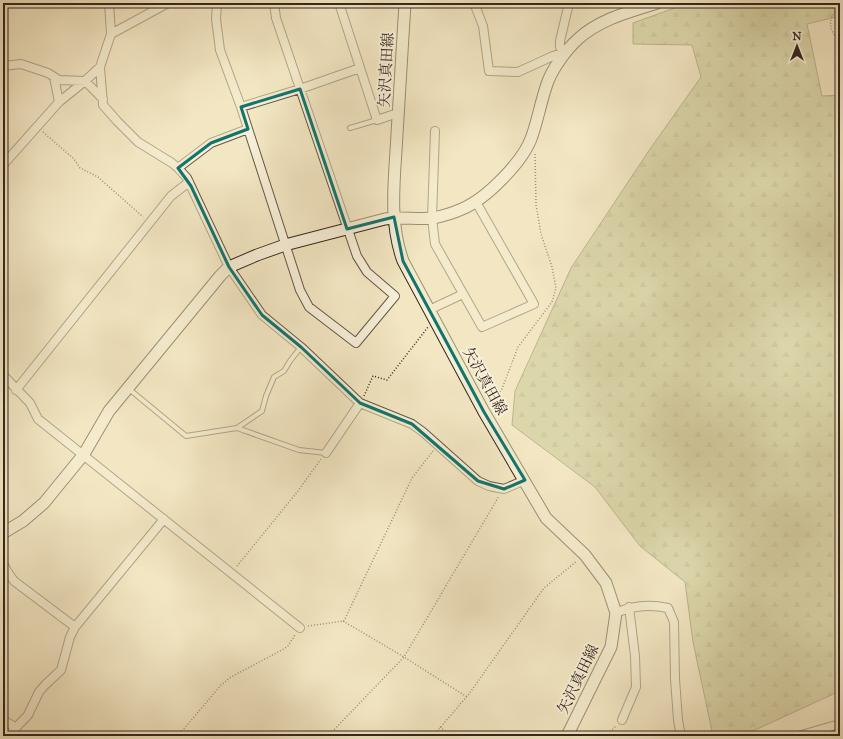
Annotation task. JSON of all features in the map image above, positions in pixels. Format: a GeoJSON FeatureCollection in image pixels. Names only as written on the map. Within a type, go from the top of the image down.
{"type":"FeatureCollection","features":[{"type":"Feature","properties":{"kind":"street"},"geometry":{"type":"LineString","coordinates":[[109,3],[111,34],[100,67],[103,105],[138,142],[178,168],[189,182],[229,267],[262,315],[301,347],[360,403],[412,424],[478,481],[489,486],[504,489],[524,480]]}},
{"type":"Feature","properties":{"kind":"street"},"geometry":{"type":"LineString","coordinates":[[111,34],[168,3]]}},
{"type":"Feature","properties":{"kind":"street"},"geometry":{"type":"LineString","coordinates":[[217,3],[216,19],[220,50],[241,107],[300,290],[308,307],[356,343],[395,296],[367,272],[357,256],[276,18],[274,3]]}},
{"type":"Feature","properties":{"kind":"street"},"geometry":{"type":"LineString","coordinates":[[339,3],[377,120],[398,113]]}},
{"type":"Feature","properties":{"kind":"street","name":"矢沢真田線"},"geometry":{"type":"LineString","coordinates":[[404,3],[394,194],[395,233],[398,247],[403,261],[484,412],[546,518],[585,555],[606,584],[616,612],[611,647],[567,736]]}},
{"type":"Feature","properties":{"kind":"street"},"geometry":{"type":"LineString","coordinates":[[474,3],[483,26],[489,71],[518,72],[565,52]]}},
{"type":"Feature","properties":{"kind":"street"},"geometry":{"type":"LineString","coordinates":[[565,52],[560,47],[560,41],[570,3]]}},
{"type":"Feature","properties":{"kind":"street"},"geometry":{"type":"LineString","coordinates":[[3,533],[23,521],[44,503],[84,454],[109,411],[229,267],[285,245],[394,217],[432,218],[462,210],[476,202],[512,168],[524,153],[532,138],[547,83],[565,52],[581,36],[598,24],[619,15],[657,3]]}},
{"type":"Feature","properties":{"kind":"street"},"geometry":{"type":"LineString","coordinates":[[4,66],[21,64],[48,73],[59,80],[85,81],[103,99]]}},
{"type":"Feature","properties":{"kind":"street"},"geometry":{"type":"LineString","coordinates":[[3,165],[59,102],[100,67]]}},
{"type":"Feature","properties":{"kind":"street"},"geometry":{"type":"LineString","coordinates":[[241,107],[300,89],[360,68]]}},
{"type":"Feature","properties":{"kind":"street"},"geometry":{"type":"LineString","coordinates":[[54,77],[59,102]]}},
{"type":"Feature","properties":{"kind":"street"},"geometry":{"type":"LineString","coordinates":[[178,168],[211,143],[248,129]]}},
{"type":"Feature","properties":{"kind":"street"},"geometry":{"type":"LineString","coordinates":[[436,132],[432,218],[435,244],[482,327],[534,304],[476,202]]}},
{"type":"Feature","properties":{"kind":"street"},"geometry":{"type":"LineString","coordinates":[[16,390],[171,196],[189,182]]}},
{"type":"Feature","properties":{"kind":"street"},"geometry":{"type":"LineString","coordinates":[[432,314],[463,294]]}},
{"type":"Feature","properties":{"kind":"street"},"geometry":{"type":"LineString","coordinates":[[3,376],[30,403],[38,419],[84,454],[300,628]]}},
{"type":"Feature","properties":{"kind":"street"},"geometry":{"type":"LineString","coordinates":[[326,453],[360,403]]}},
{"type":"Feature","properties":{"kind":"street"},"geometry":{"type":"LineString","coordinates":[[8,736],[28,715],[39,692],[45,684],[61,670],[70,636],[75,628],[164,519]]}},
{"type":"Feature","properties":{"kind":"street"},"geometry":{"type":"LineString","coordinates":[[3,563],[6,571],[14,581],[75,628]]}},
{"type":"Feature","properties":{"kind":"street"},"geometry":{"type":"LineString","coordinates":[[616,612],[629,607],[656,606],[668,608],[674,622],[675,679],[678,720],[681,736]]}},
{"type":"Feature","properties":{"kind":"street"},"geometry":{"type":"LineString","coordinates":[[622,720],[636,687],[635,656],[629,607]]}},
{"type":"Feature","properties":{"kind":"street"},"geometry":{"type":"LineString","coordinates":[[3,720],[15,727]]}},
{"type":"Feature","properties":{"kind":"street"},"geometry":{"type":"LineString","coordinates":[[798,736],[836,725],[840,722]]}},
{"type":"Feature","properties":{"kind":"lane"},"geometry":{"type":"LineString","coordinates":[[3,50],[4,66]]}},
{"type":"Feature","properties":{"kind":"lane"},"geometry":{"type":"LineString","coordinates":[[350,128],[377,120]]}},
{"type":"Feature","properties":{"kind":"lane"},"geometry":{"type":"LineString","coordinates":[[128,389],[186,436],[237,428],[262,411],[274,376],[284,371],[301,347]]}},
{"type":"Feature","properties":{"kind":"lane"},"geometry":{"type":"LineString","coordinates":[[237,428],[298,450],[326,453]]}},
{"type":"Feature","properties":{"kind":"path"},"geometry":{"type":"LineString","coordinates":[[840,8],[832,16],[830,26],[833,35],[840,42]]}},
{"type":"Feature","properties":{"kind":"path"},"geometry":{"type":"LineString","coordinates":[[37,127],[74,159],[80,168],[98,177],[150,223]]}},
{"type":"Feature","properties":{"kind":"path"},"geometry":{"type":"LineString","coordinates":[[484,412],[502,389],[518,348],[552,302],[556,288],[552,267],[541,234],[536,205],[535,143],[532,138]]}},
{"type":"Feature","properties":{"kind":"path"},"geometry":{"type":"LineString","coordinates":[[360,403],[373,376],[388,380],[432,314]]}},
{"type":"Feature","properties":{"kind":"path"},"geometry":{"type":"LineString","coordinates":[[343,621],[412,478],[438,446]]}},
{"type":"Feature","properties":{"kind":"path"},"geometry":{"type":"LineString","coordinates":[[231,573],[298,491],[326,453]]}},
{"type":"Feature","properties":{"kind":"path"},"geometry":{"type":"LineString","coordinates":[[328,736],[404,657],[504,489]]}},
{"type":"Feature","properties":{"kind":"path"},"geometry":{"type":"LineString","coordinates":[[433,736],[467,697],[544,588],[585,555]]}},
{"type":"Feature","properties":{"kind":"path"},"geometry":{"type":"LineString","coordinates":[[178,736],[221,685],[288,646],[300,628],[343,621],[467,697]]}},
{"type":"Feature","properties":{"kind":"path"},"geometry":{"type":"LineString","coordinates":[[606,736],[622,720]]}},
{"type":"Feature","properties":{"kind":"path"},"geometry":{"type":"LineString","coordinates":[[440,727],[451,736]]}},
{"type":"Feature","properties":{"kind":"highlighted area"},"geometry":{"type":"Polygon","coordinates":[[[300,89],[347,229],[394,217],[403,261],[484,412],[525,480],[504,489],[478,481],[412,424],[360,403],[301,347],[262,315],[229,267],[191,186],[178,168],[211,143],[248,129],[241,107],[300,89]]]}},
{"type":"Feature","properties":{"kind":"green space"},"geometry":{"type":"Polygon","coordinates":[[[688,3],[840,3],[840,16],[807,24],[822,96],[840,95],[840,691],[742,736],[713,736],[693,642],[685,582],[640,546],[595,487],[512,425],[515,391],[571,268],[648,152],[701,77],[692,45],[633,44],[633,23],[688,3]]]}}]}
